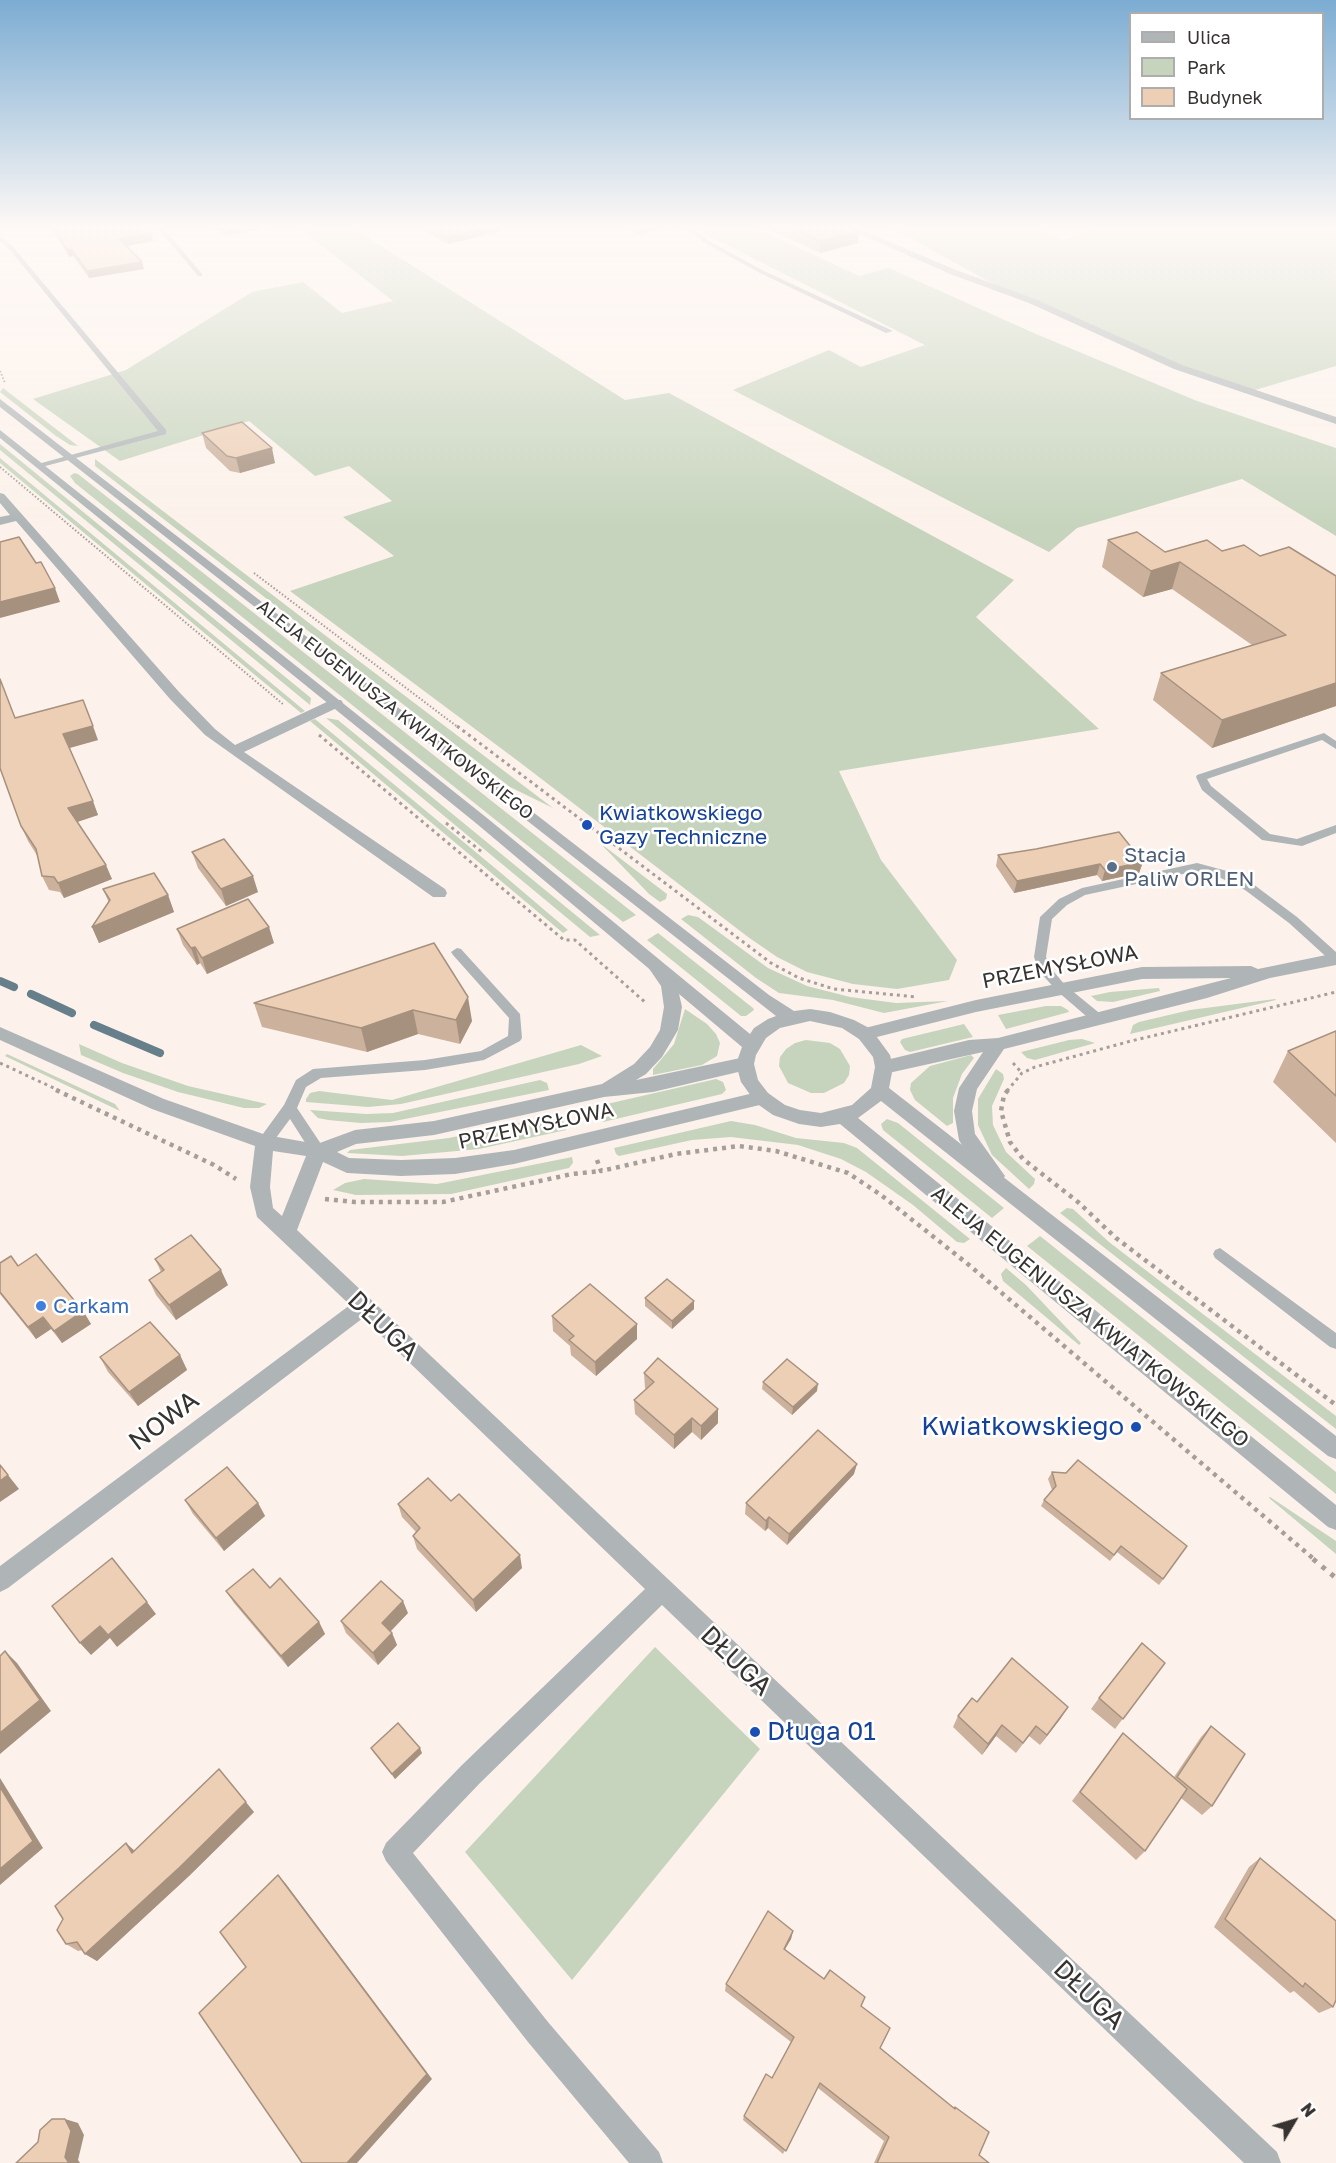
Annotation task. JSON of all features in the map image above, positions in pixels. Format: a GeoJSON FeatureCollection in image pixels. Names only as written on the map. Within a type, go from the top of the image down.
{"type":"FeatureCollection","features":[{"type":"Feature","properties":{"kind":"street"},"geometry":{"type":"LineString","coordinates":[[1087,326],[1178,367],[1336,421]]}},
{"type":"Feature","properties":{"kind":"street","name":"ALEJA EUGENIUSZA KWIATKOWSKIEGO"},"geometry":{"type":"LineString","coordinates":[[0,402],[790,1018]]}},
{"type":"Feature","properties":{"kind":"street","name":"ALEJA EUGENIUSZA KWIATKOWSKIEGO"},"geometry":{"type":"LineString","coordinates":[[0,433],[336,703],[652,961],[751,1045]]}},
{"type":"Feature","properties":{"kind":"street"},"geometry":{"type":"LineString","coordinates":[[0,496],[175,696],[210,732],[439,893]]}},
{"type":"Feature","properties":{"kind":"street"},"geometry":{"type":"LineString","coordinates":[[0,521],[18,517]]}},
{"type":"Feature","properties":{"kind":"street"},"geometry":{"type":"LineString","coordinates":[[234,751],[336,703]]}},
{"type":"Feature","properties":{"kind":"street","name":"PRZEMYSŁOWA"},"geometry":{"type":"LineString","coordinates":[[885,1067],[969,1047],[998,1044],[1207,992],[1268,972],[1336,959]]}},
{"type":"Feature","properties":{"kind":"street","name":"PRZEMYSŁOWA"},"geometry":{"type":"LineString","coordinates":[[604,1090],[640,1069],[656,1052],[669,1030],[673,1007],[669,985],[652,961]]}},
{"type":"Feature","properties":{"kind":"street","name":"PRZEMYSŁOWA"},"geometry":{"type":"LineString","coordinates":[[865,1034],[976,1006],[1142,973],[1268,972]]}},
{"type":"Feature","properties":{"kind":"street"},"geometry":{"type":"LineString","coordinates":[[810,1016],[830,1018],[848,1024],[865,1034],[881,1055],[885,1067],[880,1090],[865,1106],[843,1116],[821,1119],[799,1117],[779,1110],[762,1098],[750,1082],[745,1064],[751,1045],[760,1033],[774,1023],[790,1018],[810,1016]]}},
{"type":"Feature","properties":{"kind":"street","name":"PRZEMYSŁOWA"},"geometry":{"type":"LineString","coordinates":[[0,1033],[158,1104],[265,1142],[318,1151],[347,1165],[401,1168],[455,1166],[514,1156],[762,1098]]}},
{"type":"Feature","properties":{"kind":"street"},"geometry":{"type":"LineString","coordinates":[[998,1044],[968,1088],[963,1111],[966,1135],[980,1159],[1008,1191]]}},
{"type":"Feature","properties":{"kind":"street","name":"PRZEMYSŁOWA"},"geometry":{"type":"LineString","coordinates":[[318,1151],[355,1137],[434,1128],[604,1090],[653,1085],[745,1064]]}},
{"type":"Feature","properties":{"kind":"street"},"geometry":{"type":"LineString","coordinates":[[880,1090],[1336,1449]]}},
{"type":"Feature","properties":{"kind":"street","name":"ALEJA EUGENIUSZA KWIATKOWSKIEGO"},"geometry":{"type":"LineString","coordinates":[[843,1116],[1336,1519]]}},
{"type":"Feature","properties":{"kind":"street","name":"DŁUGA"},"geometry":{"type":"LineString","coordinates":[[265,1142],[260,1187],[264,1211],[660,1590],[1266,2163]]}},
{"type":"Feature","properties":{"kind":"street"},"geometry":{"type":"LineString","coordinates":[[286,1232],[318,1151]]}},
{"type":"Feature","properties":{"kind":"street","name":"NOWA"},"geometry":{"type":"LineString","coordinates":[[0,1580],[363,1307]]}},
{"type":"Feature","properties":{"kind":"street"},"geometry":{"type":"LineString","coordinates":[[648,2163],[537,2032],[395,1852],[471,1774],[660,1590]]}},
{"type":"Feature","properties":{"kind":"lane"},"geometry":{"type":"LineString","coordinates":[[41,466],[163,432],[75,326]]}},
{"type":"Feature","properties":{"kind":"lane"},"geometry":{"type":"LineString","coordinates":[[878,326],[889,331]]}},
{"type":"Feature","properties":{"kind":"lane"},"geometry":{"type":"LineString","coordinates":[[1336,746],[1323,736],[1201,777],[1206,788],[1266,837],[1298,843],[1336,829]]}},
{"type":"Feature","properties":{"kind":"lane"},"geometry":{"type":"LineString","coordinates":[[1098,1019],[1061,988],[1043,968],[1040,957],[1046,917],[1063,902],[1082,892],[1197,867],[1223,874],[1249,886],[1293,920],[1336,959]]}},
{"type":"Feature","properties":{"kind":"lane"},"geometry":{"type":"LineString","coordinates":[[265,1142],[290,1108],[301,1084],[318,1073],[425,1065],[484,1055],[515,1038],[515,1017],[457,952]]}},
{"type":"Feature","properties":{"kind":"lane"},"geometry":{"type":"LineString","coordinates":[[290,1108],[318,1151]]}},
{"type":"Feature","properties":{"kind":"lane"},"geometry":{"type":"LineString","coordinates":[[1220,1254],[1336,1342]]}},
{"type":"Feature","properties":{"kind":"path"},"geometry":{"type":"LineString","coordinates":[[0,372],[3,373],[2,381],[11,388]]}},
{"type":"Feature","properties":{"kind":"path"},"geometry":{"type":"LineString","coordinates":[[0,467],[287,708]]}},
{"type":"Feature","properties":{"kind":"path"},"geometry":{"type":"LineString","coordinates":[[253,572],[771,963],[799,978],[834,989],[880,995],[926,996]]}},
{"type":"Feature","properties":{"kind":"path"},"geometry":{"type":"LineString","coordinates":[[315,731],[564,940],[575,940],[647,1003],[647,1015]]}},
{"type":"Feature","properties":{"kind":"path"},"geometry":{"type":"LineString","coordinates":[[439,817],[485,855]]}},
{"type":"Feature","properties":{"kind":"path"},"geometry":{"type":"LineString","coordinates":[[575,940],[578,931]]}},
{"type":"Feature","properties":{"kind":"path"},"geometry":{"type":"LineString","coordinates":[[1336,992],[1121,1044],[1022,1073],[1004,1095],[1001,1111],[1010,1142],[1023,1159],[1078,1202],[1116,1238],[1336,1405]]}},
{"type":"Feature","properties":{"kind":"path"},"geometry":{"type":"LineString","coordinates":[[998,1044],[1022,1073]]}},
{"type":"Feature","properties":{"kind":"path"},"geometry":{"type":"LineString","coordinates":[[0,1063],[214,1165],[242,1183]]}},
{"type":"Feature","properties":{"kind":"path"},"geometry":{"type":"LineString","coordinates":[[319,1198],[355,1202],[443,1202],[675,1154],[739,1146],[776,1151],[848,1173],[888,1201],[969,1265],[1336,1578]]}},
{"type":"Feature","properties":{"kind":"path"},"geometry":{"type":"LineString","coordinates":[[594,1152],[601,1171]]}},
{"type":"Feature","properties":{"kind":"green space"},"geometry":{"type":"Polygon","coordinates":[[[197,326],[508,326],[625,400],[669,393],[1014,580],[976,617],[1099,729],[839,771],[881,860],[957,960],[949,980],[897,989],[853,984],[807,972],[777,957],[748,937],[290,591],[394,556],[343,517],[392,501],[349,466],[315,476],[249,421],[120,461],[33,399],[126,370],[197,326]]]}},
{"type":"Feature","properties":{"kind":"green space"},"geometry":{"type":"Polygon","coordinates":[[[887,326],[1018,326],[1197,401],[1336,448],[1336,536],[1242,479],[1077,528],[1049,552],[733,390],[829,350],[861,367],[925,345],[887,326]]]}},
{"type":"Feature","properties":{"kind":"green space"},"geometry":{"type":"Polygon","coordinates":[[[1084,326],[1336,326],[1336,366],[1245,393],[1084,326]]]}},
{"type":"Feature","properties":{"kind":"green space"},"geometry":{"type":"Polygon","coordinates":[[[3,388],[78,446],[70,445],[56,436],[0,392],[3,388]]]}},
{"type":"Feature","properties":{"kind":"green space"},"geometry":{"type":"Polygon","coordinates":[[[0,444],[311,698],[310,705],[0,450],[0,444]]]}},
{"type":"Feature","properties":{"kind":"green space"},"geometry":{"type":"Polygon","coordinates":[[[0,458],[305,711],[301,713],[255,675],[0,463],[0,458]]]}},
{"type":"Feature","properties":{"kind":"green space"},"geometry":{"type":"Polygon","coordinates":[[[95,459],[553,808],[510,787],[95,466],[95,459]]]}},
{"type":"Feature","properties":{"kind":"green space"},"geometry":{"type":"Polygon","coordinates":[[[74,473],[636,915],[623,922],[75,483],[70,476],[74,473]]]}},
{"type":"Feature","properties":{"kind":"green space"},"geometry":{"type":"Polygon","coordinates":[[[326,718],[338,720],[600,935],[590,937],[326,718]]]}},
{"type":"Feature","properties":{"kind":"green space"},"geometry":{"type":"Polygon","coordinates":[[[315,719],[568,930],[563,933],[310,721],[315,719]]]}},
{"type":"Feature","properties":{"kind":"green space"},"geometry":{"type":"Polygon","coordinates":[[[600,843],[667,894],[666,899],[660,902],[649,894],[600,843]]]}},
{"type":"Feature","properties":{"kind":"green space"},"geometry":{"type":"Polygon","coordinates":[[[688,915],[698,917],[768,968],[807,986],[850,997],[896,1003],[948,1001],[884,1013],[833,1000],[779,993],[756,978],[681,919],[688,915]]]}},
{"type":"Feature","properties":{"kind":"green space"},"geometry":{"type":"Polygon","coordinates":[[[658,933],[754,1010],[746,1016],[741,1016],[647,940],[658,933]]]}},
{"type":"Feature","properties":{"kind":"green space"},"geometry":{"type":"Polygon","coordinates":[[[1159,988],[1160,991],[1113,1002],[1097,1001],[1091,996],[1110,992],[1159,988]]]}},
{"type":"Feature","properties":{"kind":"green space"},"geometry":{"type":"Polygon","coordinates":[[[1275,999],[1130,1034],[1133,1025],[1139,1022],[1190,1010],[1275,999]]]}},
{"type":"Feature","properties":{"kind":"green space"},"geometry":{"type":"Polygon","coordinates":[[[1046,1006],[1061,1006],[1069,1012],[1006,1029],[998,1015],[1046,1006]]]}},
{"type":"Feature","properties":{"kind":"green space"},"geometry":{"type":"Polygon","coordinates":[[[685,1009],[707,1024],[716,1034],[720,1043],[717,1056],[702,1065],[653,1075],[653,1069],[674,1044],[685,1009]]]}},
{"type":"Feature","properties":{"kind":"green space"},"geometry":{"type":"Polygon","coordinates":[[[964,1024],[973,1037],[910,1052],[905,1050],[900,1042],[902,1039],[964,1024]]]}},
{"type":"Feature","properties":{"kind":"green space"},"geometry":{"type":"Polygon","coordinates":[[[1082,1039],[1095,1043],[1035,1060],[1027,1058],[1021,1052],[1069,1040],[1082,1039]]]}},
{"type":"Feature","properties":{"kind":"green space"},"geometry":{"type":"Polygon","coordinates":[[[806,1040],[830,1043],[840,1049],[850,1066],[849,1075],[844,1083],[824,1093],[811,1093],[788,1083],[779,1066],[780,1057],[795,1043],[806,1040]]]}},
{"type":"Feature","properties":{"kind":"green space"},"geometry":{"type":"Polygon","coordinates":[[[79,1044],[122,1063],[188,1086],[267,1104],[259,1108],[244,1108],[178,1092],[123,1073],[81,1055],[79,1044]]]}},
{"type":"Feature","properties":{"kind":"green space"},"geometry":{"type":"Polygon","coordinates":[[[581,1045],[602,1056],[579,1064],[401,1104],[368,1107],[306,1102],[310,1093],[319,1091],[392,1100],[581,1045]]]}},
{"type":"Feature","properties":{"kind":"green space"},"geometry":{"type":"Polygon","coordinates":[[[7,1054],[115,1104],[120,1111],[5,1056],[7,1054]]]}},
{"type":"Feature","properties":{"kind":"green space"},"geometry":{"type":"Polygon","coordinates":[[[971,1055],[974,1058],[962,1074],[953,1098],[953,1123],[947,1126],[915,1100],[910,1090],[911,1083],[930,1066],[971,1055]]]}},
{"type":"Feature","properties":{"kind":"green space"},"geometry":{"type":"Polygon","coordinates":[[[996,1069],[1003,1074],[1004,1079],[992,1106],[993,1125],[1006,1152],[1035,1179],[1029,1189],[992,1155],[978,1125],[978,1099],[996,1069]]]}},
{"type":"Feature","properties":{"kind":"green space"},"geometry":{"type":"Polygon","coordinates":[[[716,1079],[723,1082],[726,1090],[722,1094],[603,1122],[598,1106],[716,1079]]]}},
{"type":"Feature","properties":{"kind":"green space"},"geometry":{"type":"Polygon","coordinates":[[[540,1080],[547,1083],[549,1090],[390,1122],[361,1123],[328,1120],[318,1118],[310,1110],[366,1114],[393,1113],[540,1080]]]}},
{"type":"Feature","properties":{"kind":"green space"},"geometry":{"type":"Polygon","coordinates":[[[561,1114],[566,1130],[479,1149],[402,1156],[347,1153],[350,1150],[449,1138],[561,1114]]]}},
{"type":"Feature","properties":{"kind":"green space"},"geometry":{"type":"Polygon","coordinates":[[[887,1119],[898,1123],[1004,1208],[992,1218],[883,1130],[881,1124],[887,1119]]]}},
{"type":"Feature","properties":{"kind":"green space"},"geometry":{"type":"Polygon","coordinates":[[[731,1121],[755,1125],[796,1138],[844,1143],[857,1148],[970,1239],[964,1243],[957,1242],[913,1205],[866,1172],[841,1159],[798,1145],[731,1137],[692,1140],[619,1156],[614,1148],[731,1121]]]}},
{"type":"Feature","properties":{"kind":"green space"},"geometry":{"type":"Polygon","coordinates":[[[572,1157],[573,1163],[569,1168],[451,1194],[356,1195],[333,1190],[345,1183],[364,1179],[437,1184],[572,1157]]]}},
{"type":"Feature","properties":{"kind":"green space"},"geometry":{"type":"Polygon","coordinates":[[[1067,1208],[1073,1209],[1109,1242],[1336,1416],[1336,1429],[1060,1213],[1067,1208]]]}},
{"type":"Feature","properties":{"kind":"green space"},"geometry":{"type":"Polygon","coordinates":[[[1040,1236],[1336,1472],[1336,1494],[1027,1246],[1040,1236]]]}},
{"type":"Feature","properties":{"kind":"green space"},"geometry":{"type":"Polygon","coordinates":[[[1006,1268],[1026,1285],[1081,1343],[1079,1345],[1003,1281],[1001,1274],[1006,1268]]]}},
{"type":"Feature","properties":{"kind":"green space"},"geometry":{"type":"Polygon","coordinates":[[[1269,1498],[1336,1541],[1336,1554],[1269,1498]]]}},
{"type":"Feature","properties":{"kind":"green space"},"geometry":{"type":"Polygon","coordinates":[[[655,1647],[760,1749],[572,1980],[465,1852],[655,1647]]]}},
{"type":"Feature","properties":{"kind":"building"},"geometry":{"type":"Polygon","coordinates":[[[242,422],[272,448],[236,458],[227,456],[202,433],[242,422]]]}},
{"type":"Feature","properties":{"kind":"building"},"geometry":{"type":"Polygon","coordinates":[[[1137,532],[1165,552],[1207,540],[1222,551],[1244,545],[1260,556],[1289,547],[1336,576],[1336,683],[1222,720],[1161,673],[1286,635],[1180,562],[1151,571],[1108,540],[1137,532]]]}},
{"type":"Feature","properties":{"kind":"building"},"geometry":{"type":"Polygon","coordinates":[[[19,537],[36,563],[41,562],[55,588],[0,602],[0,542],[19,537]]]}},
{"type":"Feature","properties":{"kind":"building"},"geometry":{"type":"Polygon","coordinates":[[[0,679],[15,718],[83,700],[93,726],[63,734],[93,801],[68,808],[106,865],[58,883],[54,877],[42,876],[36,849],[21,826],[0,768],[0,679]]]}},
{"type":"Feature","properties":{"kind":"building"},"geometry":{"type":"Polygon","coordinates":[[[1119,832],[1143,862],[1105,870],[1100,864],[1017,881],[998,855],[1036,849],[1119,832]]]}},
{"type":"Feature","properties":{"kind":"building"},"geometry":{"type":"Polygon","coordinates":[[[224,839],[253,876],[221,889],[192,852],[224,839]]]}},
{"type":"Feature","properties":{"kind":"building"},"geometry":{"type":"Polygon","coordinates":[[[154,873],[168,895],[92,927],[110,900],[103,889],[154,873]]]}},
{"type":"Feature","properties":{"kind":"building"},"geometry":{"type":"Polygon","coordinates":[[[248,899],[269,927],[202,958],[195,947],[191,948],[177,929],[248,899]]]}},
{"type":"Feature","properties":{"kind":"building"},"geometry":{"type":"Polygon","coordinates":[[[434,943],[468,997],[456,1020],[413,1010],[361,1028],[254,1003],[434,943]]]}},
{"type":"Feature","properties":{"kind":"building"},"geometry":{"type":"Polygon","coordinates":[[[1336,1031],[1336,1096],[1288,1051],[1336,1031]]]}},
{"type":"Feature","properties":{"kind":"building"},"geometry":{"type":"Polygon","coordinates":[[[191,1235],[221,1270],[169,1305],[149,1280],[164,1270],[155,1259],[191,1235]]]}},
{"type":"Feature","properties":{"kind":"building"},"geometry":{"type":"Polygon","coordinates":[[[36,1254],[83,1311],[54,1331],[43,1317],[28,1327],[0,1292],[0,1263],[11,1256],[18,1266],[36,1254]]]}},
{"type":"Feature","properties":{"kind":"building"},"geometry":{"type":"Polygon","coordinates":[[[667,1279],[694,1301],[672,1321],[645,1298],[667,1279]]]}},
{"type":"Feature","properties":{"kind":"building"},"geometry":{"type":"Polygon","coordinates":[[[590,1284],[637,1324],[595,1362],[569,1340],[574,1336],[552,1316],[590,1284]]]}},
{"type":"Feature","properties":{"kind":"building"},"geometry":{"type":"Polygon","coordinates":[[[150,1322],[180,1355],[129,1392],[100,1357],[150,1322]]]}},
{"type":"Feature","properties":{"kind":"building"},"geometry":{"type":"Polygon","coordinates":[[[658,1358],[718,1409],[701,1426],[692,1418],[674,1435],[634,1400],[654,1382],[644,1373],[658,1358]]]}},
{"type":"Feature","properties":{"kind":"building"},"geometry":{"type":"Polygon","coordinates":[[[787,1359],[818,1384],[793,1407],[763,1382],[787,1359]]]}},
{"type":"Feature","properties":{"kind":"building"},"geometry":{"type":"Polygon","coordinates":[[[818,1430],[857,1464],[789,1534],[769,1517],[766,1521],[746,1503],[818,1430]]]}},
{"type":"Feature","properties":{"kind":"building"},"geometry":{"type":"Polygon","coordinates":[[[1078,1460],[1187,1546],[1163,1579],[1121,1546],[1114,1555],[1044,1500],[1056,1486],[1052,1472],[1066,1473],[1078,1460]]]}},
{"type":"Feature","properties":{"kind":"building"},"geometry":{"type":"Polygon","coordinates":[[[0,1465],[8,1475],[0,1481],[0,1465]]]}},
{"type":"Feature","properties":{"kind":"building"},"geometry":{"type":"Polygon","coordinates":[[[227,1467],[258,1503],[216,1538],[185,1500],[227,1467]]]}},
{"type":"Feature","properties":{"kind":"building"},"geometry":{"type":"Polygon","coordinates":[[[428,1478],[451,1501],[459,1494],[520,1555],[473,1600],[413,1536],[420,1528],[398,1504],[428,1478]]]}},
{"type":"Feature","properties":{"kind":"building"},"geometry":{"type":"Polygon","coordinates":[[[112,1558],[147,1602],[108,1635],[100,1626],[80,1643],[52,1606],[112,1558]]]}},
{"type":"Feature","properties":{"kind":"building"},"geometry":{"type":"Polygon","coordinates":[[[253,1569],[270,1588],[280,1578],[319,1622],[281,1656],[226,1591],[253,1569]]]}},
{"type":"Feature","properties":{"kind":"building"},"geometry":{"type":"Polygon","coordinates":[[[381,1581],[403,1601],[382,1623],[392,1633],[373,1653],[341,1621],[381,1581]]]}},
{"type":"Feature","properties":{"kind":"building"},"geometry":{"type":"Polygon","coordinates":[[[1142,1643],[1165,1663],[1123,1719],[1099,1698],[1142,1643]]]}},
{"type":"Feature","properties":{"kind":"building"},"geometry":{"type":"Polygon","coordinates":[[[5,1651],[40,1700],[0,1733],[0,1656],[5,1651]]]}},
{"type":"Feature","properties":{"kind":"building"},"geometry":{"type":"Polygon","coordinates":[[[1012,1658],[1068,1707],[1047,1735],[1036,1726],[1023,1743],[1002,1725],[988,1744],[958,1716],[972,1698],[977,1702],[1012,1658]]]}},
{"type":"Feature","properties":{"kind":"building"},"geometry":{"type":"Polygon","coordinates":[[[398,1723],[420,1748],[392,1774],[371,1748],[398,1723]]]}},
{"type":"Feature","properties":{"kind":"building"},"geometry":{"type":"Polygon","coordinates":[[[1211,1726],[1245,1754],[1212,1806],[1177,1777],[1211,1726]]]}},
{"type":"Feature","properties":{"kind":"building"},"geometry":{"type":"Polygon","coordinates":[[[1123,1733],[1187,1789],[1145,1851],[1080,1792],[1123,1733]]]}},
{"type":"Feature","properties":{"kind":"building"},"geometry":{"type":"Polygon","coordinates":[[[219,1769],[246,1802],[180,1867],[85,1954],[77,1942],[66,1944],[57,1930],[63,1919],[55,1906],[126,1843],[132,1853],[219,1769]]]}},
{"type":"Feature","properties":{"kind":"building"},"geometry":{"type":"Polygon","coordinates":[[[0,1787],[33,1841],[0,1869],[0,1787]]]}},
{"type":"Feature","properties":{"kind":"building"},"geometry":{"type":"Polygon","coordinates":[[[1260,1858],[1336,1921],[1336,2000],[1333,2007],[1305,1983],[1303,1987],[1225,1919],[1260,1858]]]}},
{"type":"Feature","properties":{"kind":"building"},"geometry":{"type":"Polygon","coordinates":[[[278,1875],[427,2074],[347,2163],[302,2163],[199,2013],[246,1967],[220,1932],[278,1875]]]}},
{"type":"Feature","properties":{"kind":"building"},"geometry":{"type":"Polygon","coordinates":[[[768,1911],[793,1931],[784,1949],[824,1979],[830,1970],[865,1997],[861,2006],[890,2028],[880,2048],[955,2109],[955,2107],[989,2132],[979,2155],[989,2163],[877,2163],[889,2137],[820,2083],[786,2151],[744,2116],[766,2074],[772,2078],[794,2037],[726,1984],[768,1911]]]}},
{"type":"Feature","properties":{"kind":"building"},"geometry":{"type":"Polygon","coordinates":[[[52,2119],[65,2119],[71,2131],[65,2157],[69,2163],[16,2163],[38,2142],[40,2130],[52,2119]]]}},
{"type":"Feature","properties":{"kind":"waterway"},"geometry":{"type":"LineString","coordinates":[[0,981],[14,987]]}},
{"type":"Feature","properties":{"kind":"waterway"},"geometry":{"type":"LineString","coordinates":[[31,994],[72,1013]]}},
{"type":"Feature","properties":{"kind":"waterway"},"geometry":{"type":"LineString","coordinates":[[94,1025],[160,1053]]}},
{"type":"Feature","properties":{"kind":"place","name":"Kwiatkowskiego Gazy Techniczne"},"geometry":{"type":"Point","coordinates":[587,825]}},
{"type":"Feature","properties":{"kind":"place","name":"Stacja Paliw ORLEN"},"geometry":{"type":"Point","coordinates":[1112,867]}},
{"type":"Feature","properties":{"kind":"place","name":"Carkam"},"geometry":{"type":"Point","coordinates":[41,1306]}},
{"type":"Feature","properties":{"kind":"place","name":"Kwiatkowskiego"},"geometry":{"type":"Point","coordinates":[1136,1427]}},
{"type":"Feature","properties":{"kind":"place","name":"Długa 01"},"geometry":{"type":"Point","coordinates":[755,1732]}}]}
